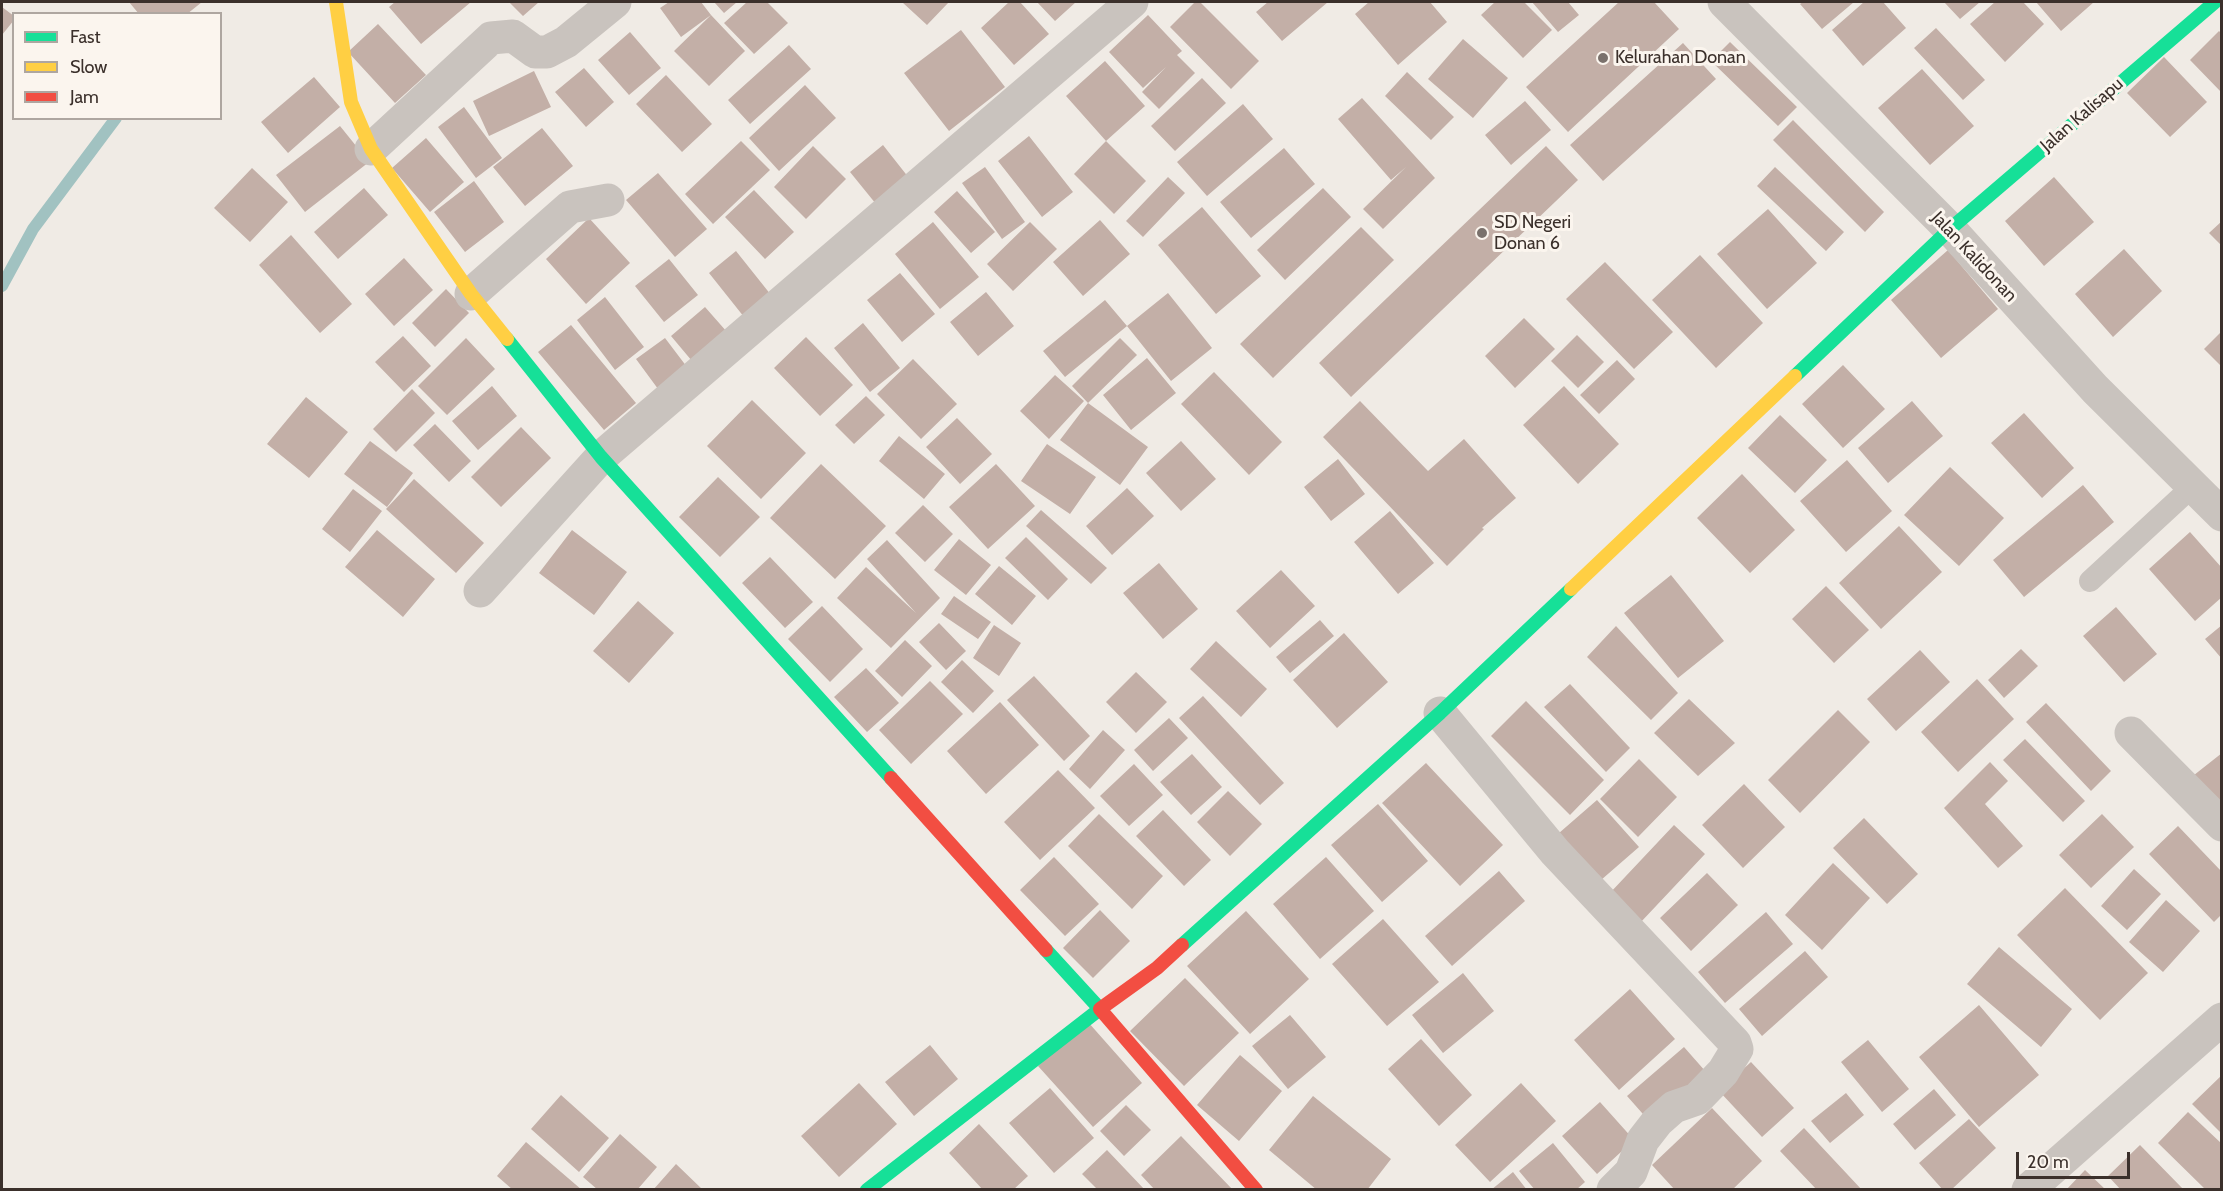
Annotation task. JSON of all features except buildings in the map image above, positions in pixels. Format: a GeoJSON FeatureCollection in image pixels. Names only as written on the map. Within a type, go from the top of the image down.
{"type":"FeatureCollection","features":[{"type":"Feature","properties":{"kind":"street"},"geometry":{"type":"LineString","coordinates":[[336,2],[351,102],[371,149],[471,294],[601,457],[1100,1009],[1256,1190]]}},
{"type":"Feature","properties":{"kind":"street"},"geometry":{"type":"LineString","coordinates":[[371,149],[491,38],[513,36],[535,52],[547,52],[566,42],[615,2]]}},
{"type":"Feature","properties":{"kind":"street"},"geometry":{"type":"LineString","coordinates":[[480,591],[601,457],[1132,2]]}},
{"type":"Feature","properties":{"kind":"street","name":"Jalan Kalidonan"},"geometry":{"type":"LineString","coordinates":[[1724,2],[1950,229],[2095,389],[2222,515]]}},
{"type":"Feature","properties":{"kind":"street","name":"Jalan Kalisapu"},"geometry":{"type":"LineString","coordinates":[[867,1190],[1100,1009],[1157,968],[1440,713],[1950,229],[2215,2]]}},
{"type":"Feature","properties":{"kind":"street"},"geometry":{"type":"LineString","coordinates":[[471,294],[570,207],[608,200]]}},
{"type":"Feature","properties":{"kind":"street"},"geometry":{"type":"LineString","coordinates":[[1440,713],[1574,873],[1735,1043],[1737,1049],[1723,1072],[1697,1099],[1674,1107],[1657,1122],[1643,1140],[1631,1172],[1613,1190]]}},
{"type":"Feature","properties":{"kind":"street"},"geometry":{"type":"LineString","coordinates":[[2131,734],[2222,825]]}},
{"type":"Feature","properties":{"kind":"street"},"geometry":{"type":"LineString","coordinates":[[2028,1190],[2222,1019]]}},
{"type":"Feature","properties":{"kind":"lane"},"geometry":{"type":"LineString","coordinates":[[2090,581],[2193,486]]}},
{"type":"Feature","properties":{"kind":"waterway"},"geometry":{"type":"LineString","coordinates":[[2,286],[33,229],[115,120]]}},
{"type":"Feature","properties":{"kind":"traffic: fast"},"geometry":{"type":"LineString","coordinates":[[1795,376],[1950,229],[2215,2]]}},
{"type":"Feature","properties":{"kind":"traffic: fast"},"geometry":{"type":"LineString","coordinates":[[507,339],[601,457],[891,778]]}},
{"type":"Feature","properties":{"kind":"traffic: fast"},"geometry":{"type":"LineString","coordinates":[[1182,945],[1440,713],[1571,589]]}},
{"type":"Feature","properties":{"kind":"traffic: fast"},"geometry":{"type":"LineString","coordinates":[[867,1190],[1100,1009],[1046,950]]}},
{"type":"Feature","properties":{"kind":"traffic: slow"},"geometry":{"type":"LineString","coordinates":[[336,2],[351,102],[371,149],[471,294],[507,339]]}},
{"type":"Feature","properties":{"kind":"traffic: slow"},"geometry":{"type":"LineString","coordinates":[[1571,589],[1795,376]]}},
{"type":"Feature","properties":{"kind":"traffic: jam"},"geometry":{"type":"LineString","coordinates":[[891,778],[1046,950]]}},
{"type":"Feature","properties":{"kind":"traffic: jam"},"geometry":{"type":"LineString","coordinates":[[1182,945],[1157,968],[1100,1009],[1256,1190]]}},
{"type":"Feature","properties":{"kind":"place","name":"Kelurahan Donan"},"geometry":{"type":"Point","coordinates":[1603,58]}},
{"type":"Feature","properties":{"kind":"place","name":"SD Negeri Donan 6"},"geometry":{"type":"Point","coordinates":[1482,233]}}]}
